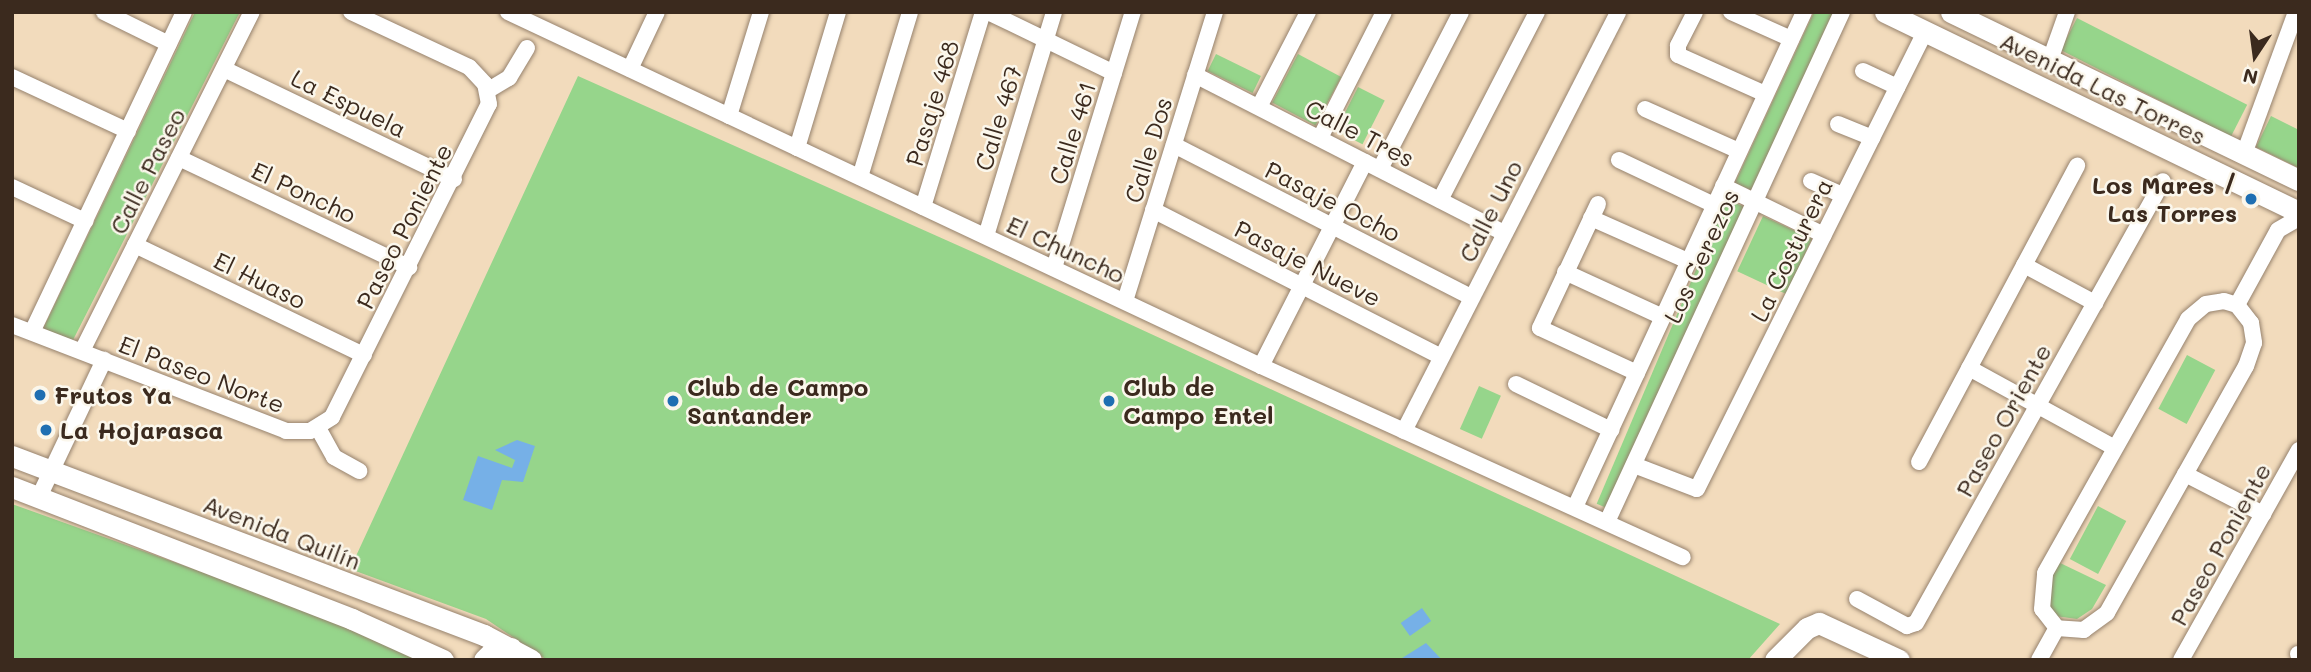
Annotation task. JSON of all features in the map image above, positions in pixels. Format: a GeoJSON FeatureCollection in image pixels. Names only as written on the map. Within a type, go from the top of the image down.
{"type":"FeatureCollection","features":[{"type":"Feature","properties":{"kind":"main road","name":"Avenida Las Torres"},"geometry":{"type":"LineString","coordinates":[[1885,12],[2299,212]]}},
{"type":"Feature","properties":{"kind":"main road","name":"Avenida Las Torres"},"geometry":{"type":"LineString","coordinates":[[1951,12],[2299,180]]}},
{"type":"Feature","properties":{"kind":"main road"},"geometry":{"type":"LineString","coordinates":[[2210,169],[2210,154],[2223,144]]}},
{"type":"Feature","properties":{"kind":"main road","name":"Avenida Quilín"},"geometry":{"type":"LineString","coordinates":[[12,456],[511,648],[531,660]]}},
{"type":"Feature","properties":{"kind":"main road"},"geometry":{"type":"LineString","coordinates":[[12,487],[352,619],[443,660]]}},
{"type":"Feature","properties":{"kind":"main road"},"geometry":{"type":"LineString","coordinates":[[1775,660],[1816,623],[1892,658]]}},
{"type":"Feature","properties":{"kind":"main road"},"geometry":{"type":"LineString","coordinates":[[484,660],[495,649],[511,648]]}},
{"type":"Feature","properties":{"kind":"street"},"geometry":{"type":"LineString","coordinates":[[104,12],[169,44]]}},
{"type":"Feature","properties":{"kind":"street","name":"Calle Paseo"},"geometry":{"type":"LineString","coordinates":[[32,332],[184,12]]}},
{"type":"Feature","properties":{"kind":"street","name":"Calle Paseo"},"geometry":{"type":"LineString","coordinates":[[82,351],[252,12]]}},
{"type":"Feature","properties":{"kind":"street"},"geometry":{"type":"LineString","coordinates":[[351,12],[469,68],[487,91],[509,78],[527,48]]}},
{"type":"Feature","properties":{"kind":"street","name":"El Chuncho"},"geometry":{"type":"LineString","coordinates":[[508,12],[1261,366],[1683,556]]}},
{"type":"Feature","properties":{"kind":"street"},"geometry":{"type":"LineString","coordinates":[[630,69],[657,12]]}},
{"type":"Feature","properties":{"kind":"street"},"geometry":{"type":"LineString","coordinates":[[729,116],[761,12]]}},
{"type":"Feature","properties":{"kind":"street"},"geometry":{"type":"LineString","coordinates":[[797,148],[838,12]]}},
{"type":"Feature","properties":{"kind":"street"},"geometry":{"type":"LineString","coordinates":[[860,177],[910,12]]}},
{"type":"Feature","properties":{"kind":"street"},"geometry":{"type":"LineString","coordinates":[[986,12],[1114,73]]}},
{"type":"Feature","properties":{"kind":"street","name":"Pasaje 468"},"geometry":{"type":"LineString","coordinates":[[923,207],[986,12]]}},
{"type":"Feature","properties":{"kind":"street","name":"Calle 467"},"geometry":{"type":"LineString","coordinates":[[986,236],[1054,12]]}},
{"type":"Feature","properties":{"kind":"street","name":"Calle 461"},"geometry":{"type":"LineString","coordinates":[[1054,268],[1133,12]]}},
{"type":"Feature","properties":{"kind":"street","name":"Calle Dos"},"geometry":{"type":"LineString","coordinates":[[1125,301],[1215,12]]}},
{"type":"Feature","properties":{"kind":"street"},"geometry":{"type":"LineString","coordinates":[[1259,107],[1308,12]]}},
{"type":"Feature","properties":{"kind":"street"},"geometry":{"type":"LineString","coordinates":[[1320,138],[1384,12]]}},
{"type":"Feature","properties":{"kind":"street"},"geometry":{"type":"LineString","coordinates":[[1261,366],[1332,226],[1372,165],[1461,12]]}},
{"type":"Feature","properties":{"kind":"street"},"geometry":{"type":"LineString","coordinates":[[1440,200],[1537,12]]}},
{"type":"Feature","properties":{"kind":"street","name":"Calle Uno"},"geometry":{"type":"LineString","coordinates":[[1404,431],[1618,12]]}},
{"type":"Feature","properties":{"kind":"street"},"geometry":{"type":"LineString","coordinates":[[1695,12],[1677,52],[1765,94]]}},
{"type":"Feature","properties":{"kind":"street"},"geometry":{"type":"LineString","coordinates":[[1731,12],[1791,39]]}},
{"type":"Feature","properties":{"kind":"street","name":"Los Cerezos"},"geometry":{"type":"LineString","coordinates":[[1575,507],[1804,12]]}},
{"type":"Feature","properties":{"kind":"street","name":"Los Cerezos"},"geometry":{"type":"LineString","coordinates":[[1607,522],[1842,12]]}},
{"type":"Feature","properties":{"kind":"street"},"geometry":{"type":"LineString","coordinates":[[2050,60],[2067,12]]}},
{"type":"Feature","properties":{"kind":"street"},"geometry":{"type":"LineString","coordinates":[[2244,154],[2296,12]]}},
{"type":"Feature","properties":{"kind":"street","name":"La Costurera"},"geometry":{"type":"LineString","coordinates":[[1633,465],[1696,489],[1925,32]]}},
{"type":"Feature","properties":{"kind":"street","name":"La Espuela"},"geometry":{"type":"LineString","coordinates":[[224,69],[454,179]]}},
{"type":"Feature","properties":{"kind":"street"},"geometry":{"type":"LineString","coordinates":[[1863,71],[1898,87]]}},
{"type":"Feature","properties":{"kind":"street","name":"Calle Tres"},"geometry":{"type":"LineString","coordinates":[[1195,75],[1504,233]]}},
{"type":"Feature","properties":{"kind":"street"},"geometry":{"type":"LineString","coordinates":[[12,78],[128,131]]}},
{"type":"Feature","properties":{"kind":"street","name":"Paseo Poniente"},"geometry":{"type":"LineString","coordinates":[[318,428],[337,410],[454,179],[485,116],[487,91]]}},
{"type":"Feature","properties":{"kind":"street"},"geometry":{"type":"LineString","coordinates":[[1644,109],[1739,151]]}},
{"type":"Feature","properties":{"kind":"street"},"geometry":{"type":"LineString","coordinates":[[1838,124],[1872,138]]}},
{"type":"Feature","properties":{"kind":"street","name":"Pasaje Ocho"},"geometry":{"type":"LineString","coordinates":[[1174,145],[1471,297]]}},
{"type":"Feature","properties":{"kind":"street","name":"El Poncho"},"geometry":{"type":"LineString","coordinates":[[179,158],[409,267]]}},
{"type":"Feature","properties":{"kind":"street"},"geometry":{"type":"LineString","coordinates":[[1619,160],[1714,205]]}},
{"type":"Feature","properties":{"kind":"street"},"geometry":{"type":"LineString","coordinates":[[1919,462],[2077,166]]}},
{"type":"Feature","properties":{"kind":"street"},"geometry":{"type":"LineString","coordinates":[[1811,181],[1843,195]]}},
{"type":"Feature","properties":{"kind":"street","name":"Paseo Oriente"},"geometry":{"type":"LineString","coordinates":[[1857,599],[1908,626],[1914,625],[2163,181]]}},
{"type":"Feature","properties":{"kind":"street"},"geometry":{"type":"LineString","coordinates":[[12,187],[85,221]]}},
{"type":"Feature","properties":{"kind":"street"},"geometry":{"type":"LineString","coordinates":[[1723,187],[1824,235]]}},
{"type":"Feature","properties":{"kind":"street"},"geometry":{"type":"LineString","coordinates":[[2272,199],[2278,230]]}},
{"type":"Feature","properties":{"kind":"street","name":"Pasaje Nueve"},"geometry":{"type":"LineString","coordinates":[[1153,211],[1441,356]]}},
{"type":"Feature","properties":{"kind":"street"},"geometry":{"type":"LineString","coordinates":[[1637,373],[1542,331],[1541,321],[1594,211],[1688,261]]}},
{"type":"Feature","properties":{"kind":"street"},"geometry":{"type":"LineString","coordinates":[[2237,305],[2278,230],[2299,218]]}},
{"type":"Feature","properties":{"kind":"street","name":"El Huaso"},"geometry":{"type":"LineString","coordinates":[[135,245],[364,355]]}},
{"type":"Feature","properties":{"kind":"street"},"geometry":{"type":"LineString","coordinates":[[2024,265],[2095,303]]}},
{"type":"Feature","properties":{"kind":"street"},"geometry":{"type":"LineString","coordinates":[[1564,272],[1663,317]]}},
{"type":"Feature","properties":{"kind":"street"},"geometry":{"type":"LineString","coordinates":[[2211,302],[2237,305],[2251,323],[2252,351],[2185,474],[2102,618],[2084,630],[2057,628],[2042,609],[2042,580],[2115,448],[2188,319],[2211,302]]}},
{"type":"Feature","properties":{"kind":"street","name":"El Paseo Norte"},"geometry":{"type":"LineString","coordinates":[[13,327],[82,351],[286,431],[318,428]]}},
{"type":"Feature","properties":{"kind":"street"},"geometry":{"type":"LineString","coordinates":[[38,497],[104,360]]}},
{"type":"Feature","properties":{"kind":"street"},"geometry":{"type":"LineString","coordinates":[[1969,368],[2115,448]]}},
{"type":"Feature","properties":{"kind":"street"},"geometry":{"type":"LineString","coordinates":[[1516,384],[1611,430]]}},
{"type":"Feature","properties":{"kind":"street"},"geometry":{"type":"LineString","coordinates":[[318,428],[334,457],[359,471]]}},
{"type":"Feature","properties":{"kind":"street","name":"Paseo Poniente"},"geometry":{"type":"LineString","coordinates":[[2181,660],[2299,450]]}},
{"type":"Feature","properties":{"kind":"street"},"geometry":{"type":"LineString","coordinates":[[2185,474],[2263,514]]}},
{"type":"Feature","properties":{"kind":"street"},"geometry":{"type":"LineString","coordinates":[[2039,660],[2057,628]]}},
{"type":"Feature","properties":{"kind":"green space"},"geometry":{"type":"Polygon","coordinates":[[[195,12],[240,12],[73,340],[43,329],[195,12]]]}},
{"type":"Feature","properties":{"kind":"green space"},"geometry":{"type":"Polygon","coordinates":[[[1814,12],[1833,12],[1753,191],[1735,183],[1814,12]]]}},
{"type":"Feature","properties":{"kind":"green space"},"geometry":{"type":"Polygon","coordinates":[[[2077,18],[2247,105],[2231,137],[2061,50],[2077,18]]]}},
{"type":"Feature","properties":{"kind":"green space"},"geometry":{"type":"Polygon","coordinates":[[[1216,54],[1261,76],[1253,93],[1208,71],[1216,54]]]}},
{"type":"Feature","properties":{"kind":"green space"},"geometry":{"type":"Polygon","coordinates":[[[1298,54],[1341,77],[1315,126],[1272,103],[1298,54]]]}},
{"type":"Feature","properties":{"kind":"green space"},"geometry":{"type":"Polygon","coordinates":[[[578,76],[984,257],[1780,624],[1748,660],[547,660],[486,619],[350,569],[578,76]]]}},
{"type":"Feature","properties":{"kind":"green space"},"geometry":{"type":"Polygon","coordinates":[[[1358,87],[1385,101],[1362,144],[1336,131],[1358,87]]]}},
{"type":"Feature","properties":{"kind":"green space"},"geometry":{"type":"Polygon","coordinates":[[[2271,116],[2299,130],[2299,168],[2256,147],[2271,116]]]}},
{"type":"Feature","properties":{"kind":"green space"},"geometry":{"type":"Polygon","coordinates":[[[1726,199],[1747,208],[1618,513],[1597,504],[1726,199]]]}},
{"type":"Feature","properties":{"kind":"green space"},"geometry":{"type":"Polygon","coordinates":[[[1763,216],[1812,239],[1786,294],[1737,271],[1763,216]]]}},
{"type":"Feature","properties":{"kind":"green space"},"geometry":{"type":"Polygon","coordinates":[[[2187,355],[2215,370],[2187,424],[2158,409],[2187,355]]]}},
{"type":"Feature","properties":{"kind":"green space"},"geometry":{"type":"Polygon","coordinates":[[[1479,386],[1501,396],[1482,439],[1460,429],[1479,386]]]}},
{"type":"Feature","properties":{"kind":"green space"},"geometry":{"type":"Polygon","coordinates":[[[12,504],[316,613],[428,660],[12,660],[12,504]]]}},
{"type":"Feature","properties":{"kind":"green space"},"geometry":{"type":"Polygon","coordinates":[[[2098,506],[2126,521],[2098,574],[2070,559],[2098,506]]]}},
{"type":"Feature","properties":{"kind":"green space"},"geometry":{"type":"Polygon","coordinates":[[[2056,561],[2106,585],[2092,609],[2077,619],[2055,616],[2044,600],[2056,561]]]}},
{"type":"Feature","properties":{"kind":"water"},"geometry":{"type":"Polygon","coordinates":[[[517,440],[535,446],[523,482],[502,480],[492,510],[463,500],[478,456],[512,468],[515,460],[495,450],[517,440]]]}},
{"type":"Feature","properties":{"kind":"water"},"geometry":{"type":"Polygon","coordinates":[[[1422,608],[1431,621],[1410,636],[1401,623],[1422,608]]]}},
{"type":"Feature","properties":{"kind":"water"},"geometry":{"type":"Polygon","coordinates":[[[1426,643],[1442,660],[1399,660],[1426,643]]]}},
{"type":"Feature","properties":{"kind":"place","name":"Los Mares / Las Torres"},"geometry":{"type":"Point","coordinates":[2251,199]}},
{"type":"Feature","properties":{"kind":"place","name":"Frutos Ya"},"geometry":{"type":"Point","coordinates":[40,395]}},
{"type":"Feature","properties":{"kind":"place","name":"Club de Campo Santander"},"geometry":{"type":"Point","coordinates":[673,401]}},
{"type":"Feature","properties":{"kind":"place","name":"Club de Campo Entel"},"geometry":{"type":"Point","coordinates":[1109,401]}},
{"type":"Feature","properties":{"kind":"place","name":"La Hojarasca"},"geometry":{"type":"Point","coordinates":[46,430]}}]}
